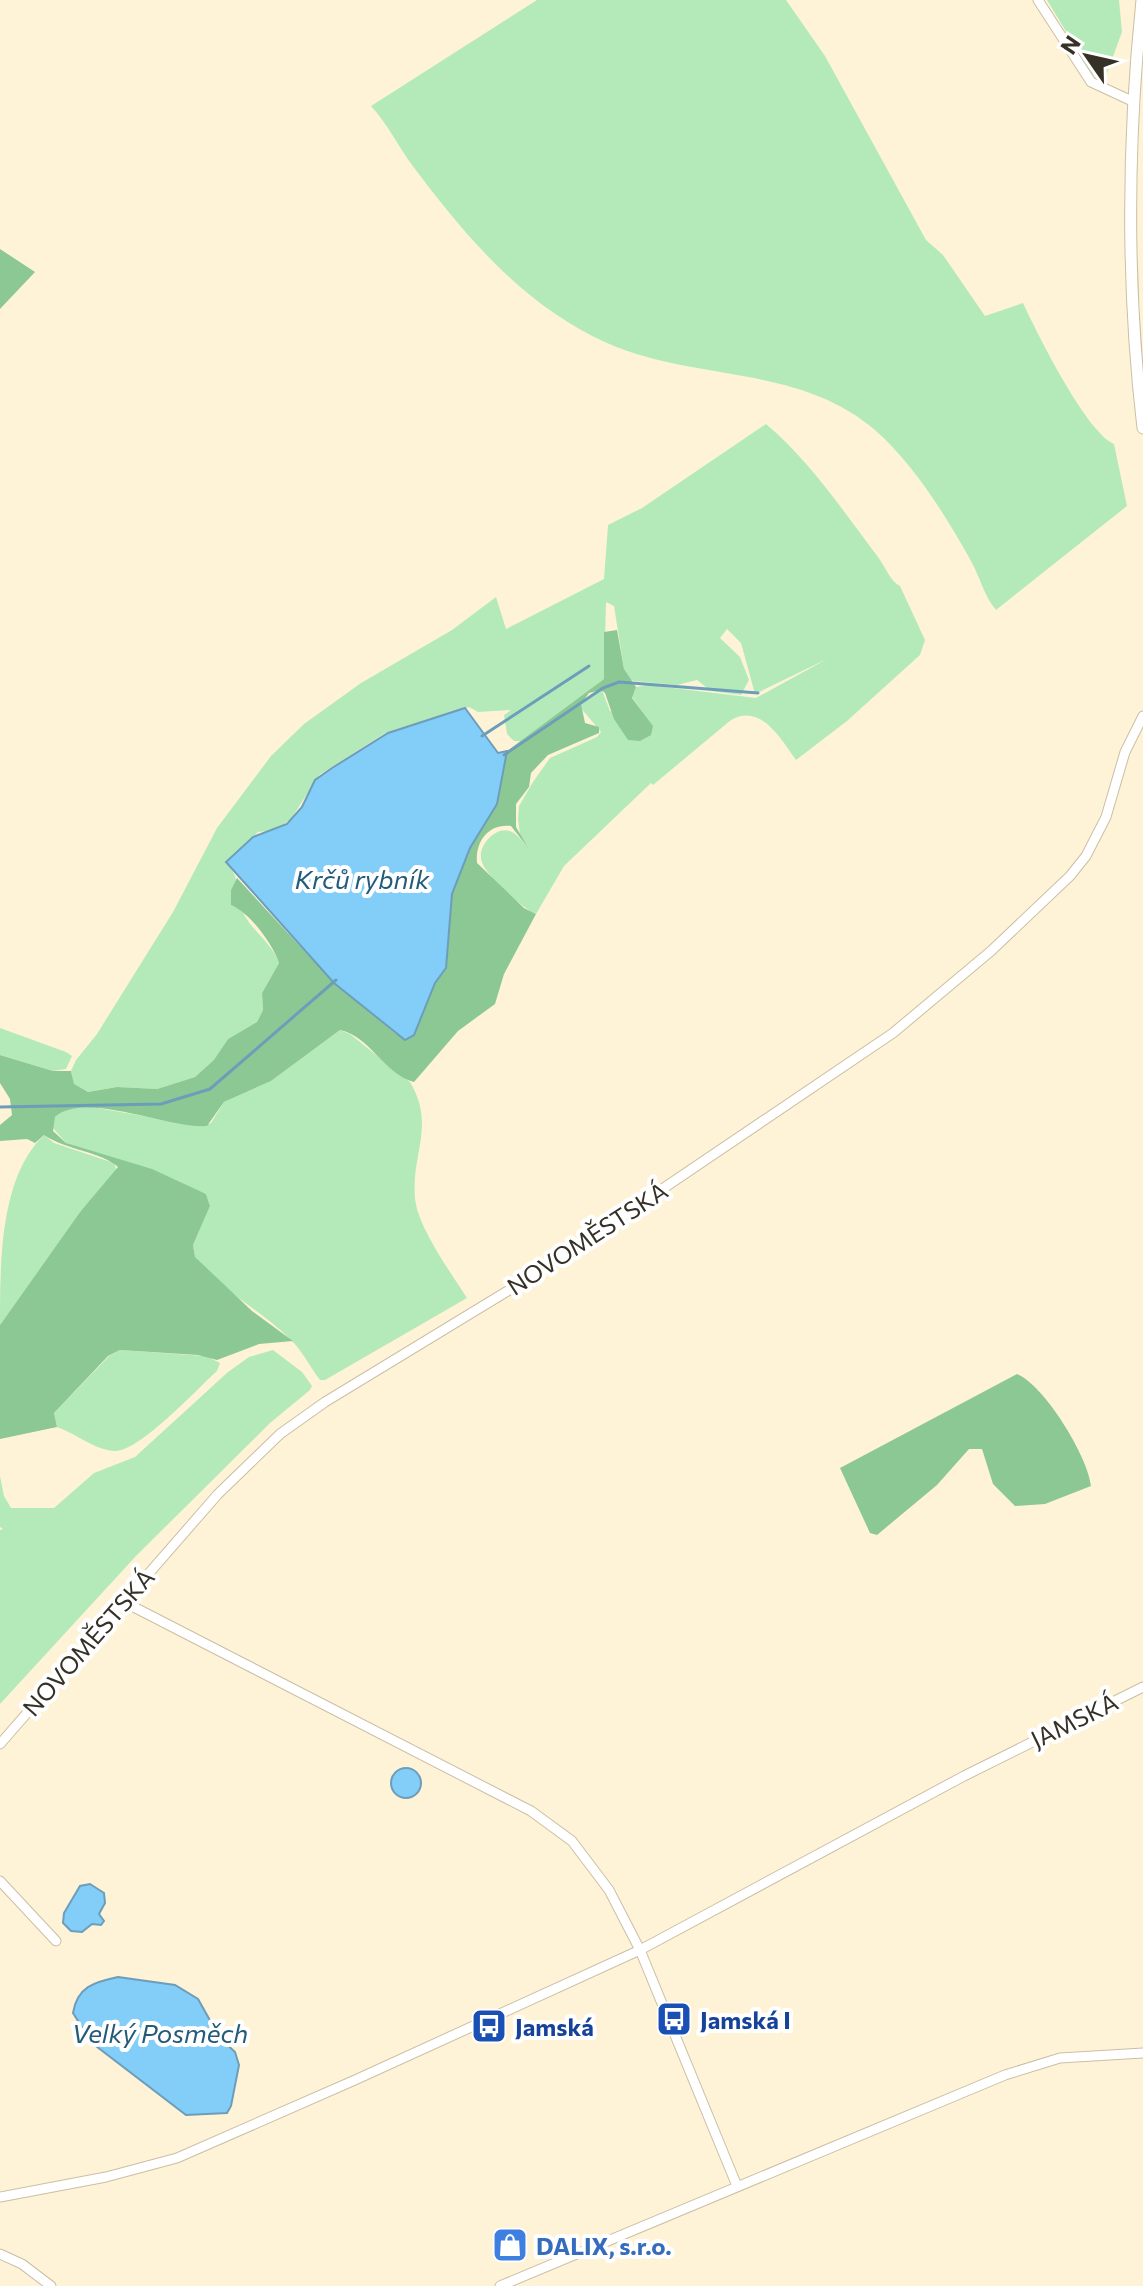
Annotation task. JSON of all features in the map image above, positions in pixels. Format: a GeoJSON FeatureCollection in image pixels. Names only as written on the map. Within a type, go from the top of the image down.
{"type":"FeatureCollection","features":[{"type":"Feature","properties":{"kind":"main road"},"geometry":{"type":"LineString","coordinates":[[1142,0],[1132,101],[1129,261],[1143,428]]}},
{"type":"Feature","properties":{"kind":"street"},"geometry":{"type":"LineString","coordinates":[[1038,0],[1091,82],[1132,101]]}},
{"type":"Feature","properties":{"kind":"street","name":"NOVOMĚSTSKÁ"},"geometry":{"type":"LineString","coordinates":[[0,1744],[218,1494],[280,1434],[325,1402],[547,1267],[868,1050],[991,951],[1070,876],[1086,856],[1106,817],[1125,752],[1143,716]]}},
{"type":"Feature","properties":{"kind":"street"},"geometry":{"type":"LineString","coordinates":[[124,1602],[549,1823],[587,1858],[609,1890],[640,1950],[737,2186]]}},
{"type":"Feature","properties":{"kind":"street","name":"JAMSKÁ"},"geometry":{"type":"LineString","coordinates":[[0,2197],[106,2177],[194,2152],[640,1950],[964,1776],[1143,1687]]}},
{"type":"Feature","properties":{"kind":"street"},"geometry":{"type":"LineString","coordinates":[[0,1881],[56,1941]]}},
{"type":"Feature","properties":{"kind":"street"},"geometry":{"type":"LineString","coordinates":[[500,2286],[952,2095],[1027,2067],[1084,2055],[1143,2053]]}},
{"type":"Feature","properties":{"kind":"street"},"geometry":{"type":"LineString","coordinates":[[0,2254],[22,2264],[51,2286]]}},
{"type":"Feature","properties":{"kind":"green space"},"geometry":{"type":"Polygon","coordinates":[[[537,0],[786,0],[825,56],[926,240],[943,255],[985,316],[1023,303],[1077,402],[1103,436],[1114,444],[1127,506],[996,610],[940,508],[903,458],[875,430],[845,409],[813,394],[780,384],[675,364],[607,343],[549,310],[523,289],[454,218],[371,106],[537,0]]]}},
{"type":"Feature","properties":{"kind":"green space"},"geometry":{"type":"Polygon","coordinates":[[[1047,0],[1119,0],[1122,32],[1103,84],[1091,73],[1047,0]]]}},
{"type":"Feature","properties":{"kind":"green space"},"geometry":{"type":"Polygon","coordinates":[[[0,249],[35,272],[0,309],[0,249]]]}},
{"type":"Feature","properties":{"kind":"green space"},"geometry":{"type":"Polygon","coordinates":[[[766,424],[811,470],[890,577],[900,586],[925,640],[920,655],[847,721],[796,760],[761,719],[742,716],[731,720],[653,785],[651,783],[564,866],[536,914],[514,899],[490,875],[482,862],[482,850],[488,839],[504,830],[516,834],[529,848],[520,835],[518,819],[519,806],[533,782],[550,758],[597,737],[601,732],[580,707],[584,699],[602,690],[610,711],[653,727],[632,697],[636,687],[648,685],[756,698],[827,659],[755,694],[741,643],[727,629],[720,638],[740,657],[749,680],[741,695],[711,691],[697,680],[677,685],[634,681],[628,679],[624,669],[614,606],[606,602],[604,679],[521,741],[514,741],[507,734],[504,715],[511,710],[478,712],[469,707],[385,733],[319,775],[291,819],[276,830],[258,832],[226,862],[237,881],[239,903],[246,917],[279,963],[262,993],[263,1010],[257,1022],[228,1039],[215,1060],[195,1077],[157,1089],[117,1087],[88,1092],[74,1085],[71,1071],[76,1060],[97,1034],[173,912],[217,828],[271,756],[304,724],[361,683],[452,630],[496,597],[506,629],[604,579],[608,525],[642,508],[766,424]]]}},
{"type":"Feature","properties":{"kind":"green space"},"geometry":{"type":"Polygon","coordinates":[[[617,630],[624,669],[636,687],[632,698],[653,726],[651,735],[640,741],[628,740],[614,719],[605,693],[601,690],[589,693],[581,704],[585,723],[599,727],[599,733],[548,755],[531,773],[529,787],[516,804],[516,827],[529,849],[511,826],[496,827],[485,835],[478,848],[477,863],[524,908],[536,914],[504,974],[495,1004],[458,1031],[414,1082],[394,1072],[360,1040],[340,1030],[271,1081],[224,1102],[207,1126],[86,1107],[68,1110],[55,1117],[53,1131],[66,1143],[152,1169],[206,1194],[210,1206],[193,1245],[195,1257],[252,1311],[293,1341],[259,1344],[217,1360],[198,1355],[120,1350],[108,1356],[54,1413],[57,1427],[0,1439],[0,1325],[80,1212],[118,1167],[44,1135],[35,1143],[27,1139],[0,1141],[0,1125],[12,1115],[10,1099],[0,1083],[0,1055],[53,1071],[71,1071],[74,1084],[88,1092],[117,1087],[157,1089],[195,1077],[214,1060],[228,1039],[257,1022],[263,1010],[262,993],[279,963],[260,930],[231,905],[231,890],[237,878],[334,983],[396,1034],[425,1008],[435,983],[446,968],[452,894],[470,848],[497,804],[507,751],[604,679],[604,632],[617,630]]]}},
{"type":"Feature","properties":{"kind":"green space"},"geometry":{"type":"Polygon","coordinates":[[[0,1028],[66,1052],[72,1056],[66,1069],[53,1071],[0,1055],[0,1028]]]}},
{"type":"Feature","properties":{"kind":"green space"},"geometry":{"type":"Polygon","coordinates":[[[340,1030],[350,1034],[410,1082],[418,1098],[422,1126],[415,1182],[417,1209],[436,1249],[467,1298],[325,1380],[320,1380],[290,1339],[229,1291],[195,1257],[193,1245],[210,1206],[206,1194],[66,1143],[52,1127],[55,1117],[65,1109],[86,1106],[201,1126],[211,1123],[224,1102],[271,1081],[340,1030]]]}},
{"type":"Feature","properties":{"kind":"green space"},"geometry":{"type":"Polygon","coordinates":[[[44,1135],[54,1143],[114,1163],[117,1171],[80,1212],[0,1325],[2,1248],[11,1197],[29,1153],[44,1135]]]}},
{"type":"Feature","properties":{"kind":"green space"},"geometry":{"type":"Polygon","coordinates":[[[120,1350],[206,1356],[220,1363],[217,1371],[153,1431],[125,1449],[115,1451],[100,1448],[57,1427],[54,1413],[109,1356],[120,1350]]]}},
{"type":"Feature","properties":{"kind":"green space"},"geometry":{"type":"Polygon","coordinates":[[[273,1350],[302,1372],[312,1386],[310,1390],[270,1423],[136,1556],[0,1704],[0,1530],[3,1529],[0,1527],[0,1476],[4,1496],[11,1508],[54,1508],[94,1473],[135,1457],[228,1372],[249,1357],[273,1350]]]}},
{"type":"Feature","properties":{"kind":"green space"},"geometry":{"type":"Polygon","coordinates":[[[1017,1374],[1040,1392],[1063,1423],[1082,1457],[1091,1486],[1045,1504],[1015,1506],[993,1484],[982,1449],[969,1449],[937,1485],[877,1535],[870,1533],[840,1468],[1017,1374]]]}},
{"type":"Feature","properties":{"kind":"water","name":"Krčů rybník"},"geometry":{"type":"Polygon","coordinates":[[[465,708],[498,753],[507,751],[497,804],[470,848],[452,894],[446,968],[435,983],[414,1035],[405,1040],[334,983],[226,862],[253,837],[287,824],[302,807],[315,780],[332,768],[388,733],[465,708]]]}},
{"type":"Feature","properties":{"kind":"water"},"geometry":{"type":"Polygon","coordinates":[[[406,1768],[416,1773],[421,1783],[416,1793],[406,1798],[396,1793],[391,1783],[396,1773],[406,1768]]]}},
{"type":"Feature","properties":{"kind":"water"},"geometry":{"type":"Polygon","coordinates":[[[90,1884],[104,1893],[105,1903],[99,1914],[104,1921],[101,1925],[92,1924],[82,1932],[71,1931],[63,1923],[64,1913],[80,1886],[90,1884]]]}},
{"type":"Feature","properties":{"kind":"water","name":"Velký Posměch"},"geometry":{"type":"Polygon","coordinates":[[[118,1977],[175,1985],[198,1999],[220,2038],[235,2052],[239,2065],[227,2113],[186,2115],[92,2043],[73,2013],[75,2004],[88,1987],[118,1977]]]}},
{"type":"Feature","properties":{"kind":"waterway"},"geometry":{"type":"LineString","coordinates":[[482,736],[589,666]]}},
{"type":"Feature","properties":{"kind":"waterway"},"geometry":{"type":"LineString","coordinates":[[504,755],[603,688],[619,682],[758,693]]}},
{"type":"Feature","properties":{"kind":"waterway"},"geometry":{"type":"LineString","coordinates":[[0,1107],[161,1104],[210,1089],[336,980]]}},
{"type":"Feature","properties":{"kind":"place","name":"Jamská I"},"geometry":{"type":"Point","coordinates":[674,2019]}},
{"type":"Feature","properties":{"kind":"place","name":"Jamská"},"geometry":{"type":"Point","coordinates":[489,2026]}},
{"type":"Feature","properties":{"kind":"place","name":"DALIX, s.r.o."},"geometry":{"type":"Point","coordinates":[510,2245]}}]}
